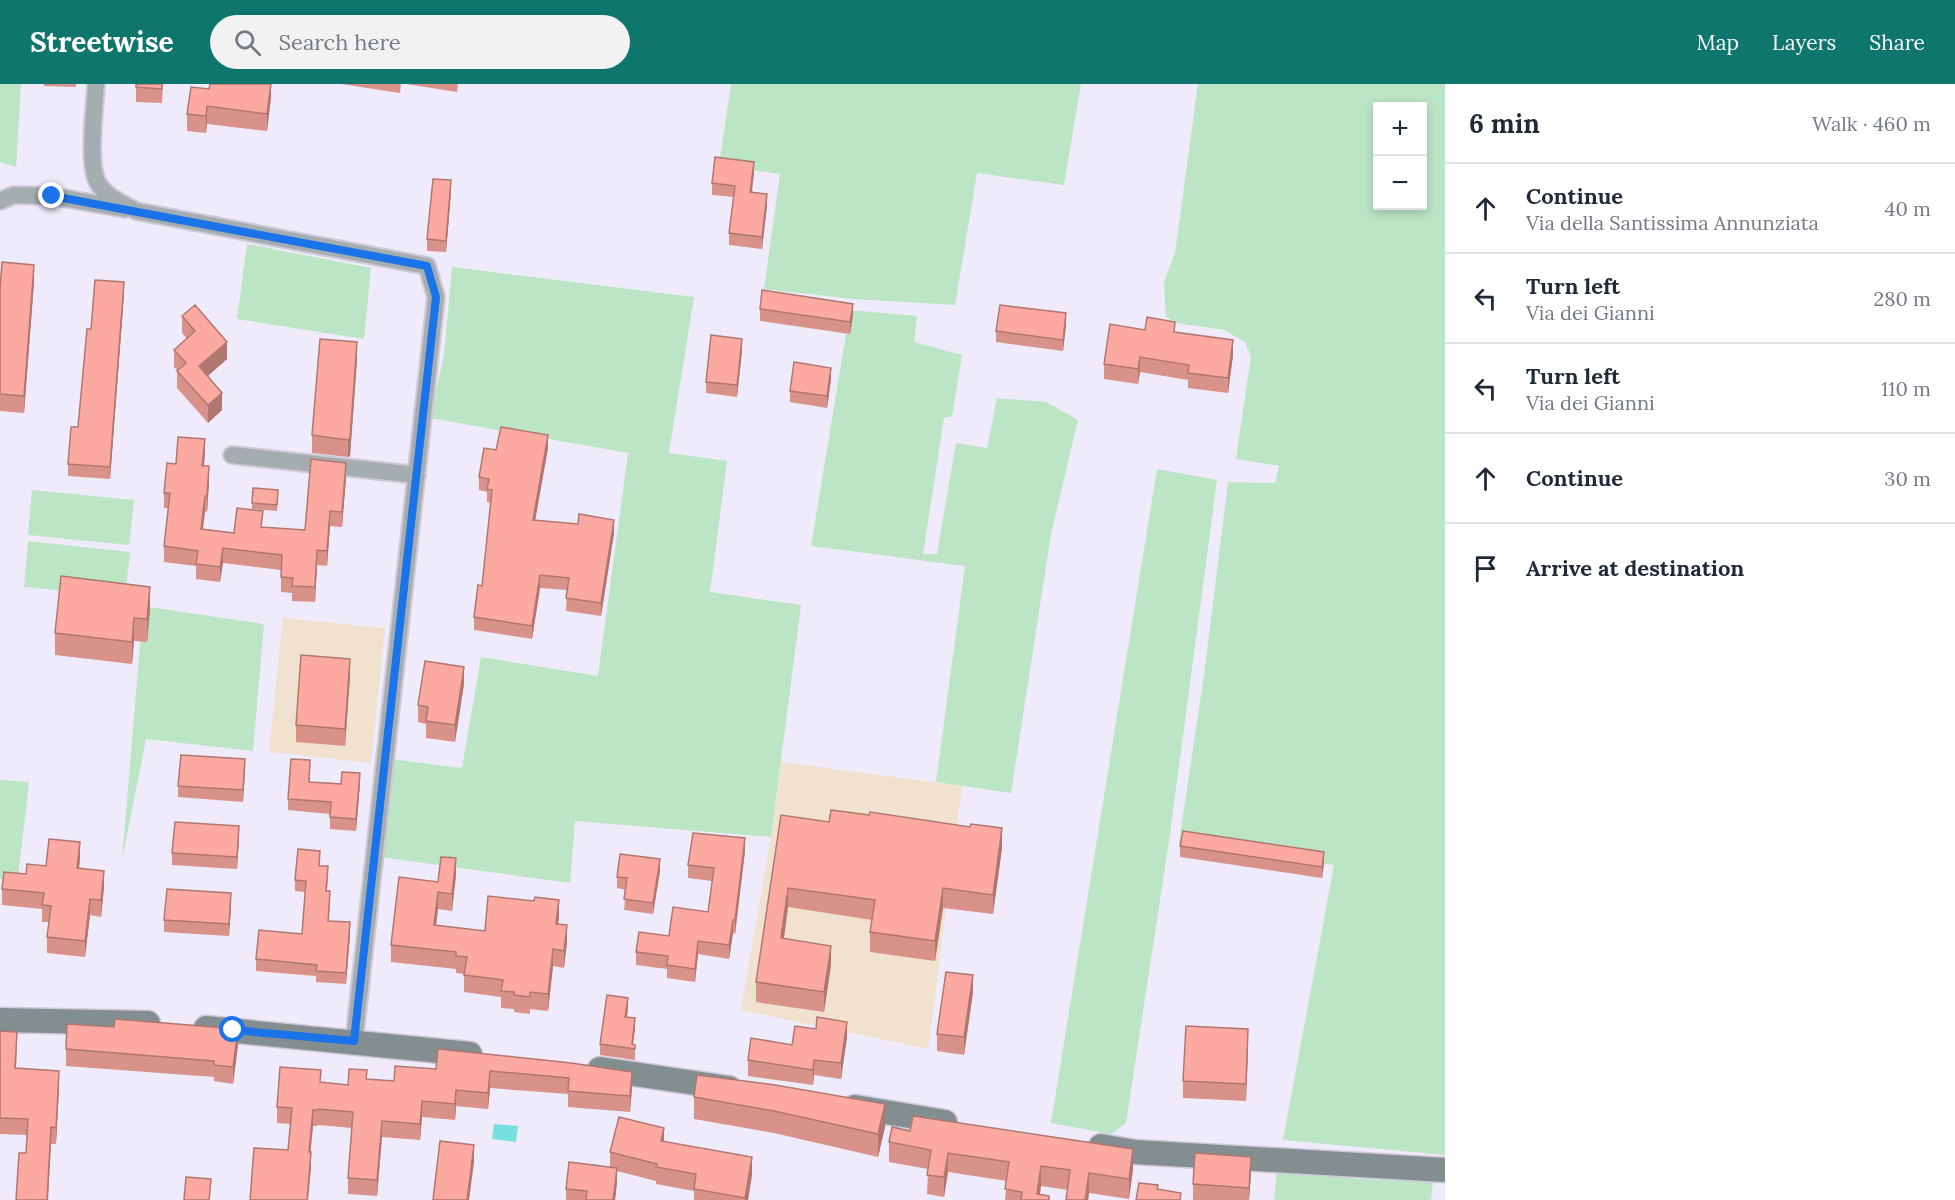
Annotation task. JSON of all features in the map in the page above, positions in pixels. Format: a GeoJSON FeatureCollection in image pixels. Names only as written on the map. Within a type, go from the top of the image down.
{"type":"FeatureCollection","features":[{"type":"Feature","properties":{"kind":"street"},"geometry":{"type":"LineString","coordinates":[[96,84],[93,169],[98,185],[112,197],[136,211]]}},
{"type":"Feature","properties":{"kind":"street"},"geometry":{"type":"LineString","coordinates":[[0,201],[14,195],[52,196],[427,266],[436,297],[354,1041]]}},
{"type":"Feature","properties":{"kind":"street"},"geometry":{"type":"LineString","coordinates":[[232,455],[417,475]]}},
{"type":"Feature","properties":{"kind":"street"},"geometry":{"type":"LineString","coordinates":[[0,1020],[133,1021],[489,1056]]}},
{"type":"Feature","properties":{"kind":"street"},"geometry":{"type":"LineString","coordinates":[[573,1065],[756,1091]]}},
{"type":"Feature","properties":{"kind":"street"},"geometry":{"type":"LineString","coordinates":[[834,1103],[966,1125]]}},
{"type":"Feature","properties":{"kind":"street"},"geometry":{"type":"LineString","coordinates":[[1079,1143],[1135,1152],[1445,1170]]}},
{"type":"Feature","properties":{"kind":"shaded area"},"geometry":{"type":"Polygon","coordinates":[[[283,618],[385,628],[371,763],[269,752],[283,618]]]}},
{"type":"Feature","properties":{"kind":"shaded area"},"geometry":{"type":"Polygon","coordinates":[[[781,762],[962,786],[928,1049],[741,1010],[771,837],[781,762]]]}},
{"type":"Feature","properties":{"kind":"green space"},"geometry":{"type":"Polygon","coordinates":[[[0,84],[21,84],[16,167],[0,162],[0,84]]]}},
{"type":"Feature","properties":{"kind":"green space"},"geometry":{"type":"Polygon","coordinates":[[[731,84],[1081,84],[1064,185],[977,173],[955,305],[853,299],[764,289],[780,174],[719,165],[731,84]]]}},
{"type":"Feature","properties":{"kind":"green space"},"geometry":{"type":"Polygon","coordinates":[[[1198,84],[1445,84],[1445,1155],[1283,1140],[1334,865],[1179,842],[1204,675],[1228,482],[1275,483],[1279,466],[1236,459],[1251,356],[1245,342],[1224,330],[1177,323],[1166,317],[1164,282],[1175,253],[1198,84]]]}},
{"type":"Feature","properties":{"kind":"green space"},"geometry":{"type":"Polygon","coordinates":[[[247,244],[371,268],[364,339],[237,319],[247,244]]]}},
{"type":"Feature","properties":{"kind":"green space"},"geometry":{"type":"Polygon","coordinates":[[[452,267],[694,297],[669,453],[727,461],[710,592],[801,605],[771,837],[575,821],[570,883],[380,857],[391,759],[462,768],[481,657],[598,676],[628,453],[430,418],[444,355],[452,267]]]}},
{"type":"Feature","properties":{"kind":"green space"},"geometry":{"type":"Polygon","coordinates":[[[850,310],[917,316],[914,342],[962,355],[952,416],[944,418],[923,554],[937,554],[956,443],[987,448],[997,398],[1046,402],[1078,420],[1051,534],[1011,793],[936,782],[965,566],[811,546],[850,310]]]}},
{"type":"Feature","properties":{"kind":"green space"},"geometry":{"type":"Polygon","coordinates":[[[1157,469],[1217,480],[1169,841],[1126,1123],[1111,1134],[1051,1123],[1157,469]]]}},
{"type":"Feature","properties":{"kind":"green space"},"geometry":{"type":"Polygon","coordinates":[[[32,490],[134,500],[129,545],[28,535],[32,490]]]}},
{"type":"Feature","properties":{"kind":"green space"},"geometry":{"type":"Polygon","coordinates":[[[28,541],[130,552],[125,597],[24,587],[28,541]]]}},
{"type":"Feature","properties":{"kind":"green space"},"geometry":{"type":"Polygon","coordinates":[[[149,607],[264,624],[253,751],[146,739],[122,860],[140,645],[149,607]]]}},
{"type":"Feature","properties":{"kind":"green space"},"geometry":{"type":"Polygon","coordinates":[[[0,780],[29,782],[18,876],[0,879],[0,780]]]}},
{"type":"Feature","properties":{"kind":"green space"},"geometry":{"type":"Polygon","coordinates":[[[1277,1171],[1360,1179],[1433,1182],[1431,1200],[1274,1200],[1277,1171]]]}},
{"type":"Feature","properties":{"kind":"water"},"geometry":{"type":"Polygon","coordinates":[[[494,1124],[518,1126],[516,1142],[492,1139],[494,1124]]]}},
{"type":"Feature","properties":{"kind":"building"},"geometry":{"type":"Polygon","coordinates":[[[136,84],[162,84],[162,89],[136,87],[136,84]]]}},
{"type":"Feature","properties":{"kind":"building"},"geometry":{"type":"Polygon","coordinates":[[[210,84],[271,84],[267,114],[207,106],[206,116],[187,114],[191,87],[209,89],[210,84]]]}},
{"type":"Feature","properties":{"kind":"building"},"geometry":{"type":"Polygon","coordinates":[[[715,157],[754,162],[750,192],[767,194],[762,237],[729,233],[735,186],[712,183],[715,157]]]}},
{"type":"Feature","properties":{"kind":"building"},"geometry":{"type":"Polygon","coordinates":[[[433,179],[451,180],[446,241],[427,239],[433,179]]]}},
{"type":"Feature","properties":{"kind":"building"},"geometry":{"type":"Polygon","coordinates":[[[2,262],[34,265],[24,396],[0,394],[2,262]]]}},
{"type":"Feature","properties":{"kind":"building"},"geometry":{"type":"Polygon","coordinates":[[[95,280],[124,282],[110,467],[68,464],[71,427],[78,427],[87,329],[91,329],[95,280]]]}},
{"type":"Feature","properties":{"kind":"building"},"geometry":{"type":"Polygon","coordinates":[[[762,290],[853,304],[850,322],[760,309],[762,290]]]}},
{"type":"Feature","properties":{"kind":"building"},"geometry":{"type":"Polygon","coordinates":[[[195,305],[227,342],[199,366],[222,393],[208,405],[177,371],[186,363],[174,350],[195,331],[182,316],[195,305]]]}},
{"type":"Feature","properties":{"kind":"building"},"geometry":{"type":"Polygon","coordinates":[[[1000,305],[1066,313],[1063,340],[996,331],[1000,305]]]}},
{"type":"Feature","properties":{"kind":"building"},"geometry":{"type":"Polygon","coordinates":[[[1147,317],[1175,322],[1174,332],[1233,340],[1228,378],[1188,373],[1189,365],[1140,357],[1138,369],[1104,364],[1110,324],[1145,330],[1147,317]]]}},
{"type":"Feature","properties":{"kind":"building"},"geometry":{"type":"Polygon","coordinates":[[[711,335],[742,339],[737,385],[706,382],[711,335]]]}},
{"type":"Feature","properties":{"kind":"building"},"geometry":{"type":"Polygon","coordinates":[[[320,339],[357,342],[350,438],[348,440],[312,435],[320,339]]]}},
{"type":"Feature","properties":{"kind":"building"},"geometry":{"type":"Polygon","coordinates":[[[794,362],[831,368],[827,396],[790,391],[794,362]]]}},
{"type":"Feature","properties":{"kind":"building"},"geometry":{"type":"Polygon","coordinates":[[[501,427],[548,435],[533,520],[578,524],[579,514],[614,520],[601,603],[566,598],[569,578],[540,575],[532,626],[474,617],[478,585],[482,586],[492,490],[487,489],[489,479],[479,477],[484,448],[496,450],[501,427]]]}},
{"type":"Feature","properties":{"kind":"building"},"geometry":{"type":"Polygon","coordinates":[[[178,437],[205,439],[202,466],[209,466],[201,529],[234,533],[237,508],[263,511],[261,527],[305,530],[311,459],[346,463],[342,512],[330,511],[327,551],[317,550],[315,587],[292,586],[293,578],[281,577],[282,555],[223,548],[220,567],[196,564],[198,551],[164,546],[170,493],[164,493],[167,463],[176,464],[178,437]]]}},
{"type":"Feature","properties":{"kind":"building"},"geometry":{"type":"Polygon","coordinates":[[[253,488],[278,490],[277,505],[252,503],[253,488]]]}},
{"type":"Feature","properties":{"kind":"building"},"geometry":{"type":"Polygon","coordinates":[[[61,576],[150,587],[147,619],[134,618],[132,642],[55,633],[61,576]]]}},
{"type":"Feature","properties":{"kind":"building"},"geometry":{"type":"Polygon","coordinates":[[[301,655],[350,659],[345,729],[296,725],[301,655]]]}},
{"type":"Feature","properties":{"kind":"building"},"geometry":{"type":"Polygon","coordinates":[[[425,661],[464,667],[455,725],[426,721],[428,707],[418,705],[425,661]]]}},
{"type":"Feature","properties":{"kind":"building"},"geometry":{"type":"Polygon","coordinates":[[[181,755],[245,759],[243,790],[178,786],[181,755]]]}},
{"type":"Feature","properties":{"kind":"building"},"geometry":{"type":"Polygon","coordinates":[[[291,759],[310,760],[309,782],[341,784],[342,772],[360,773],[356,819],[330,817],[331,802],[288,799],[291,759]]]}},
{"type":"Feature","properties":{"kind":"building"},"geometry":{"type":"Polygon","coordinates":[[[831,810],[869,815],[870,812],[970,827],[971,824],[1002,828],[993,895],[943,888],[935,941],[870,932],[875,900],[788,888],[781,938],[831,946],[824,992],[756,982],[781,815],[829,822],[831,810]]]}},
{"type":"Feature","properties":{"kind":"building"},"geometry":{"type":"Polygon","coordinates":[[[175,822],[239,826],[237,857],[172,853],[175,822]]]}},
{"type":"Feature","properties":{"kind":"building"},"geometry":{"type":"Polygon","coordinates":[[[1183,831],[1324,852],[1322,867],[1180,846],[1183,831]]]}},
{"type":"Feature","properties":{"kind":"building"},"geometry":{"type":"Polygon","coordinates":[[[693,833],[745,838],[735,920],[733,920],[729,945],[698,941],[695,969],[667,965],[668,956],[636,952],[639,932],[669,936],[673,907],[708,912],[714,868],[688,865],[693,833]]]}},
{"type":"Feature","properties":{"kind":"building"},"geometry":{"type":"Polygon","coordinates":[[[49,839],[80,842],[77,868],[104,871],[101,900],[90,899],[85,941],[47,937],[51,906],[42,905],[44,893],[2,889],[4,872],[26,874],[27,864],[46,866],[49,839]]]}},
{"type":"Feature","properties":{"kind":"building"},"geometry":{"type":"Polygon","coordinates":[[[298,849],[320,851],[319,866],[328,866],[326,891],[330,891],[328,921],[350,922],[346,973],[316,971],[317,965],[256,959],[259,930],[302,934],[306,881],[295,880],[298,849]]]}},
{"type":"Feature","properties":{"kind":"building"},"geometry":{"type":"Polygon","coordinates":[[[620,854],[660,859],[653,903],[624,899],[627,878],[617,877],[620,854]]]}},
{"type":"Feature","properties":{"kind":"building"},"geometry":{"type":"Polygon","coordinates":[[[441,857],[456,858],[452,894],[438,892],[434,925],[485,931],[488,896],[534,901],[535,897],[559,900],[556,924],[567,925],[564,951],[553,949],[548,994],[530,992],[530,997],[514,995],[514,992],[501,991],[503,980],[464,975],[467,957],[456,956],[456,952],[391,945],[399,877],[438,882],[441,857]]]}},
{"type":"Feature","properties":{"kind":"building"},"geometry":{"type":"Polygon","coordinates":[[[167,889],[231,893],[229,924],[164,920],[167,889]]]}},
{"type":"Feature","properties":{"kind":"building"},"geometry":{"type":"Polygon","coordinates":[[[946,972],[973,975],[964,1037],[937,1034],[946,972]]]}},
{"type":"Feature","properties":{"kind":"building"},"geometry":{"type":"Polygon","coordinates":[[[607,995],[628,998],[625,1017],[635,1018],[632,1044],[635,1045],[635,1049],[600,1044],[607,995]]]}},
{"type":"Feature","properties":{"kind":"building"},"geometry":{"type":"Polygon","coordinates":[[[817,1017],[847,1022],[841,1063],[814,1060],[813,1070],[748,1060],[751,1038],[792,1045],[795,1026],[816,1029],[817,1017]]]}},
{"type":"Feature","properties":{"kind":"building"},"geometry":{"type":"Polygon","coordinates":[[[115,1019],[238,1029],[233,1067],[214,1065],[214,1061],[66,1049],[67,1024],[114,1027],[115,1019]]]}},
{"type":"Feature","properties":{"kind":"building"},"geometry":{"type":"Polygon","coordinates":[[[1186,1026],[1248,1029],[1246,1084],[1183,1081],[1186,1026]]]}},
{"type":"Feature","properties":{"kind":"building"},"geometry":{"type":"Polygon","coordinates":[[[0,1031],[17,1032],[15,1068],[59,1071],[56,1128],[51,1127],[47,1200],[16,1200],[19,1153],[26,1153],[28,1119],[0,1118],[0,1031]]]}},
{"type":"Feature","properties":{"kind":"building"},"geometry":{"type":"Polygon","coordinates":[[[438,1049],[632,1072],[630,1096],[568,1091],[569,1078],[490,1071],[488,1093],[456,1090],[455,1104],[422,1101],[420,1124],[382,1121],[377,1180],[348,1178],[353,1112],[313,1110],[307,1200],[250,1200],[254,1148],[288,1150],[292,1108],[277,1107],[280,1067],[321,1070],[320,1082],[348,1085],[349,1069],[367,1070],[366,1079],[394,1081],[395,1066],[436,1069],[438,1049]]]}},
{"type":"Feature","properties":{"kind":"building"},"geometry":{"type":"Polygon","coordinates":[[[697,1075],[775,1085],[885,1104],[878,1134],[774,1111],[694,1097],[697,1075]]]}},
{"type":"Feature","properties":{"kind":"building"},"geometry":{"type":"Polygon","coordinates":[[[913,1116],[1133,1149],[1129,1179],[1089,1173],[1085,1200],[1066,1200],[1070,1170],[1041,1166],[1037,1194],[1049,1196],[1049,1200],[1021,1200],[1022,1192],[1005,1189],[1009,1162],[948,1153],[944,1177],[927,1175],[931,1150],[889,1142],[892,1127],[910,1131],[913,1116]]]}},
{"type":"Feature","properties":{"kind":"building"},"geometry":{"type":"Polygon","coordinates":[[[619,1117],[664,1128],[661,1141],[752,1157],[745,1198],[694,1189],[696,1174],[656,1167],[657,1164],[610,1152],[619,1117]]]}},
{"type":"Feature","properties":{"kind":"building"},"geometry":{"type":"Polygon","coordinates":[[[440,1141],[474,1145],[467,1200],[433,1200],[440,1141]]]}},
{"type":"Feature","properties":{"kind":"building"},"geometry":{"type":"Polygon","coordinates":[[[1195,1153],[1251,1157],[1249,1188],[1193,1184],[1195,1153]]]}},
{"type":"Feature","properties":{"kind":"building"},"geometry":{"type":"Polygon","coordinates":[[[569,1162],[617,1168],[613,1200],[586,1200],[587,1191],[566,1189],[569,1162]]]}},
{"type":"Feature","properties":{"kind":"building"},"geometry":{"type":"Polygon","coordinates":[[[186,1177],[211,1179],[209,1200],[184,1200],[186,1177]]]}},
{"type":"Feature","properties":{"kind":"building"},"geometry":{"type":"Polygon","coordinates":[[[1139,1183],[1158,1185],[1157,1189],[1181,1193],[1180,1200],[1136,1200],[1139,1183]]]}},
{"type":"Feature","properties":{"kind":"route"},"geometry":{"type":"LineString","coordinates":[[52,196],[427,266],[436,297],[354,1041],[233,1030]]}}]}
